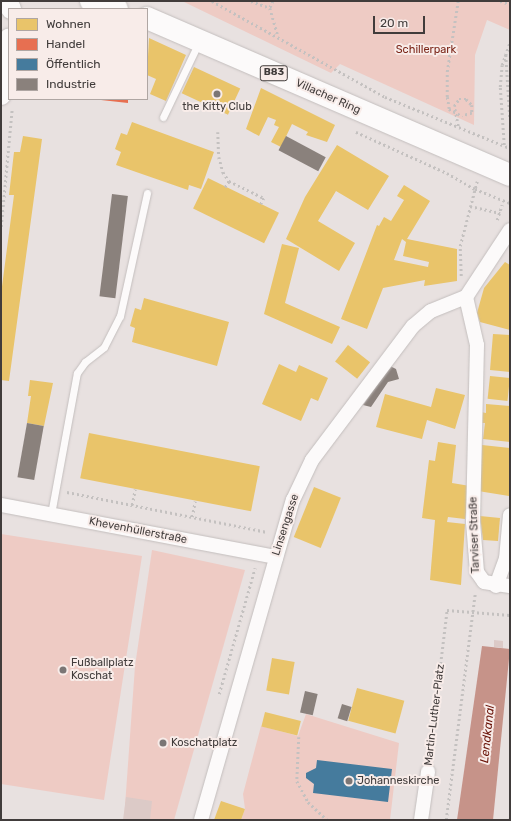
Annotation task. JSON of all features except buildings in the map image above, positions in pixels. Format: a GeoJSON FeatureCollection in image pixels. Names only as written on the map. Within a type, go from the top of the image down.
{"type":"FeatureCollection","features":[{"type":"Feature","properties":{"kind":"main road"},"geometry":{"type":"LineString","coordinates":[[91,1],[114,8]]}},
{"type":"Feature","properties":{"kind":"main road","name":"Villacher Ring"},"geometry":{"type":"LineString","coordinates":[[148,18],[510,175]]}},
{"type":"Feature","properties":{"kind":"main road"},"geometry":{"type":"LineString","coordinates":[[7,100],[8,70]]}},
{"type":"Feature","properties":{"kind":"street"},"geometry":{"type":"LineString","coordinates":[[464,290],[510,230]]}},
{"type":"Feature","properties":{"kind":"street","name":"Linsengasse"},"geometry":{"type":"LineString","coordinates":[[201,820],[293,500],[312,460],[413,326],[431,311],[464,290]]}},
{"type":"Feature","properties":{"kind":"street","name":"Tarviser Straße"},"geometry":{"type":"LineString","coordinates":[[464,290],[476,345],[473,522],[477,572]]}},
{"type":"Feature","properties":{"kind":"street","name":"Khevenhüllerstraße"},"geometry":{"type":"LineString","coordinates":[[1,505],[276,557]]}},
{"type":"Feature","properties":{"kind":"street"},"geometry":{"type":"LineString","coordinates":[[477,572],[484,582],[503,586],[510,515]]}},
{"type":"Feature","properties":{"kind":"street","name":"Martin-Luther-Platz"},"geometry":{"type":"LineString","coordinates":[[422,820],[428,772]]}},
{"type":"Feature","properties":{"kind":"lane"},"geometry":{"type":"LineString","coordinates":[[164,117],[200,40]]}},
{"type":"Feature","properties":{"kind":"lane"},"geometry":{"type":"LineString","coordinates":[[51,514],[77,373],[85,362],[104,347],[120,316],[147,193]]}},
{"type":"Feature","properties":{"kind":"path"},"geometry":{"type":"LineString","coordinates":[[212,1],[278,36],[384,97],[510,148]]}},
{"type":"Feature","properties":{"kind":"path"},"geometry":{"type":"LineString","coordinates":[[251,1],[270,8]]}},
{"type":"Feature","properties":{"kind":"path"},"geometry":{"type":"LineString","coordinates":[[273,1],[270,8],[278,36]]}},
{"type":"Feature","properties":{"kind":"path"},"geometry":{"type":"LineString","coordinates":[[458,1],[447,72],[446,97],[449,109],[462,116],[472,113],[472,105],[466,100],[459,99],[454,106],[458,126]]}},
{"type":"Feature","properties":{"kind":"path"},"geometry":{"type":"LineString","coordinates":[[500,1],[510,4]]}},
{"type":"Feature","properties":{"kind":"path"},"geometry":{"type":"LineString","coordinates":[[504,145],[500,87],[506,51],[510,42]]}},
{"type":"Feature","properties":{"kind":"path"},"geometry":{"type":"LineString","coordinates":[[506,51],[510,118]]}},
{"type":"Feature","properties":{"kind":"path"},"geometry":{"type":"LineString","coordinates":[[1,227],[7,100]]}},
{"type":"Feature","properties":{"kind":"path"},"geometry":{"type":"LineString","coordinates":[[218,132],[219,157],[229,181],[264,198],[261,204]]}},
{"type":"Feature","properties":{"kind":"path"},"geometry":{"type":"LineString","coordinates":[[464,290],[460,246],[482,164]]}},
{"type":"Feature","properties":{"kind":"path"},"geometry":{"type":"LineString","coordinates":[[226,187],[229,181]]}},
{"type":"Feature","properties":{"kind":"path"},"geometry":{"type":"LineString","coordinates":[[470,206],[500,213]]}},
{"type":"Feature","properties":{"kind":"path"},"geometry":{"type":"LineString","coordinates":[[132,505],[135,489]]}},
{"type":"Feature","properties":{"kind":"path"},"geometry":{"type":"LineString","coordinates":[[55,490],[267,532]]}},
{"type":"Feature","properties":{"kind":"path"},"geometry":{"type":"LineString","coordinates":[[192,517],[195,501]]}},
{"type":"Feature","properties":{"kind":"path","name":"Tarviser Straße"},"geometry":{"type":"LineString","coordinates":[[446,820],[477,572]]}},
{"type":"Feature","properties":{"kind":"path","name":"Martin-Luther-Platz"},"geometry":{"type":"LineString","coordinates":[[428,772],[447,610],[510,615]]}},
{"type":"Feature","properties":{"kind":"path"},"geometry":{"type":"LineString","coordinates":[[299,737],[297,781],[308,802],[327,820]]}},
{"type":"Feature","properties":{"kind":"green space","name":"Schillerpark"},"geometry":{"type":"Polygon","coordinates":[[[182,1],[510,1],[510,30],[487,20],[475,55],[474,125],[340,64],[331,73],[182,1]]]}},
{"type":"Feature","properties":{"kind":"green space","name":"Fußballplatz Koschat"},"geometry":{"type":"Polygon","coordinates":[[[1,534],[142,556],[104,800],[1,784],[1,534]]]}},
{"type":"Feature","properties":{"kind":"green space","name":"Koschatplatz"},"geometry":{"type":"Polygon","coordinates":[[[152,550],[245,570],[174,820],[124,820],[135,666],[152,550]]]}},
{"type":"Feature","properties":{"kind":"green space"},"geometry":{"type":"Polygon","coordinates":[[[306,714],[399,743],[390,820],[241,820],[245,809],[243,794],[261,726],[298,736],[306,714]]]}},
{"type":"Feature","properties":{"kind":"water","name":"Lendkanal"},"geometry":{"type":"Polygon","coordinates":[[[482,646],[510,649],[493,820],[457,820],[482,646]]]}},
{"type":"Feature","properties":{"kind":"place","name":"the Kitty Club"},"geometry":{"type":"Point","coordinates":[217,94]}},
{"type":"Feature","properties":{"kind":"place","name":"Fußballplatz Koschat"},"geometry":{"type":"Point","coordinates":[63,670]}},
{"type":"Feature","properties":{"kind":"place","name":"Koschatplatz"},"geometry":{"type":"Point","coordinates":[163,743]}},
{"type":"Feature","properties":{"kind":"place","name":"Johanneskirche"},"geometry":{"type":"Point","coordinates":[349,781]}}]}
